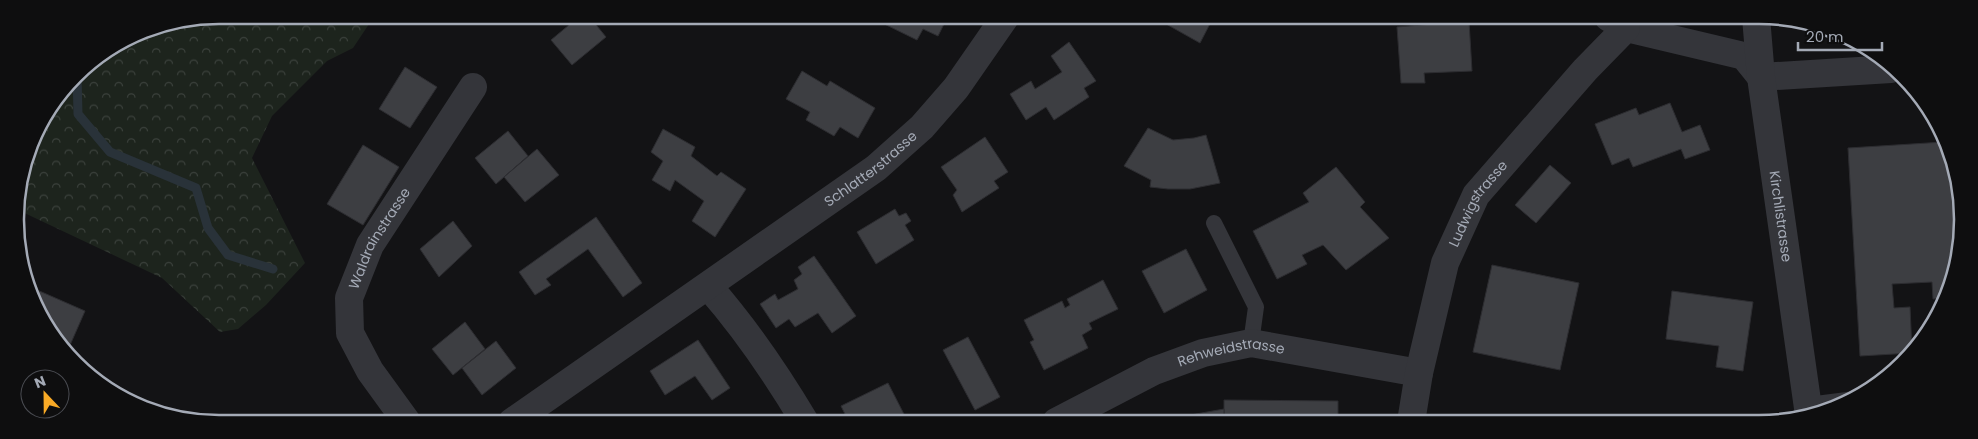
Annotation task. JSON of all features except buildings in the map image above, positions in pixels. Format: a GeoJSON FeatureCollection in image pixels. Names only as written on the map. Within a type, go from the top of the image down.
{"type":"FeatureCollection","features":[{"type":"Feature","properties":{"kind":"street","name":"Schlatterstrasse"},"geometry":{"type":"LineString","coordinates":[[522,415],[709,287],[876,168],[912,137],[956,88],[996,24]]}},
{"type":"Feature","properties":{"kind":"street","name":"Ludwigstrasse"},"geometry":{"type":"LineString","coordinates":[[1412,415],[1419,373],[1445,263],[1476,195],[1585,70],[1616,24]]}},
{"type":"Feature","properties":{"kind":"street"},"geometry":{"type":"LineString","coordinates":[[1624,24],[1744,56],[1761,77],[1885,69]]}},
{"type":"Feature","properties":{"kind":"street","name":"Kirchlistrasse"},"geometry":{"type":"LineString","coordinates":[[1757,24],[1761,77],[1809,409]]}},
{"type":"Feature","properties":{"kind":"street","name":"Waldrainstrasse"},"geometry":{"type":"LineString","coordinates":[[402,415],[370,371],[350,333],[349,298],[370,244],[473,88]]}},
{"type":"Feature","properties":{"kind":"street"},"geometry":{"type":"LineString","coordinates":[[709,287],[733,316],[801,415]]}},
{"type":"Feature","properties":{"kind":"street","name":"Rehweidstrasse"},"geometry":{"type":"LineString","coordinates":[[1073,415],[1154,371],[1203,353],[1251,343],[1419,373]]}},
{"type":"Feature","properties":{"kind":"lane"},"geometry":{"type":"LineString","coordinates":[[1214,223],[1256,307],[1251,343]]}},
{"type":"Feature","properties":{"kind":"green space"},"geometry":{"type":"Polygon","coordinates":[[[207,24],[369,24],[353,48],[327,61],[272,116],[252,158],[305,263],[266,305],[238,329],[220,332],[162,278],[24,213],[25,194],[34,157],[50,122],[72,90],[100,64],[122,50],[169,30],[207,24]]]}},
{"type":"Feature","properties":{"kind":"waterway"},"geometry":{"type":"LineString","coordinates":[[77,85],[78,114],[110,152],[196,188],[208,228],[228,255],[273,269]]}}]}
